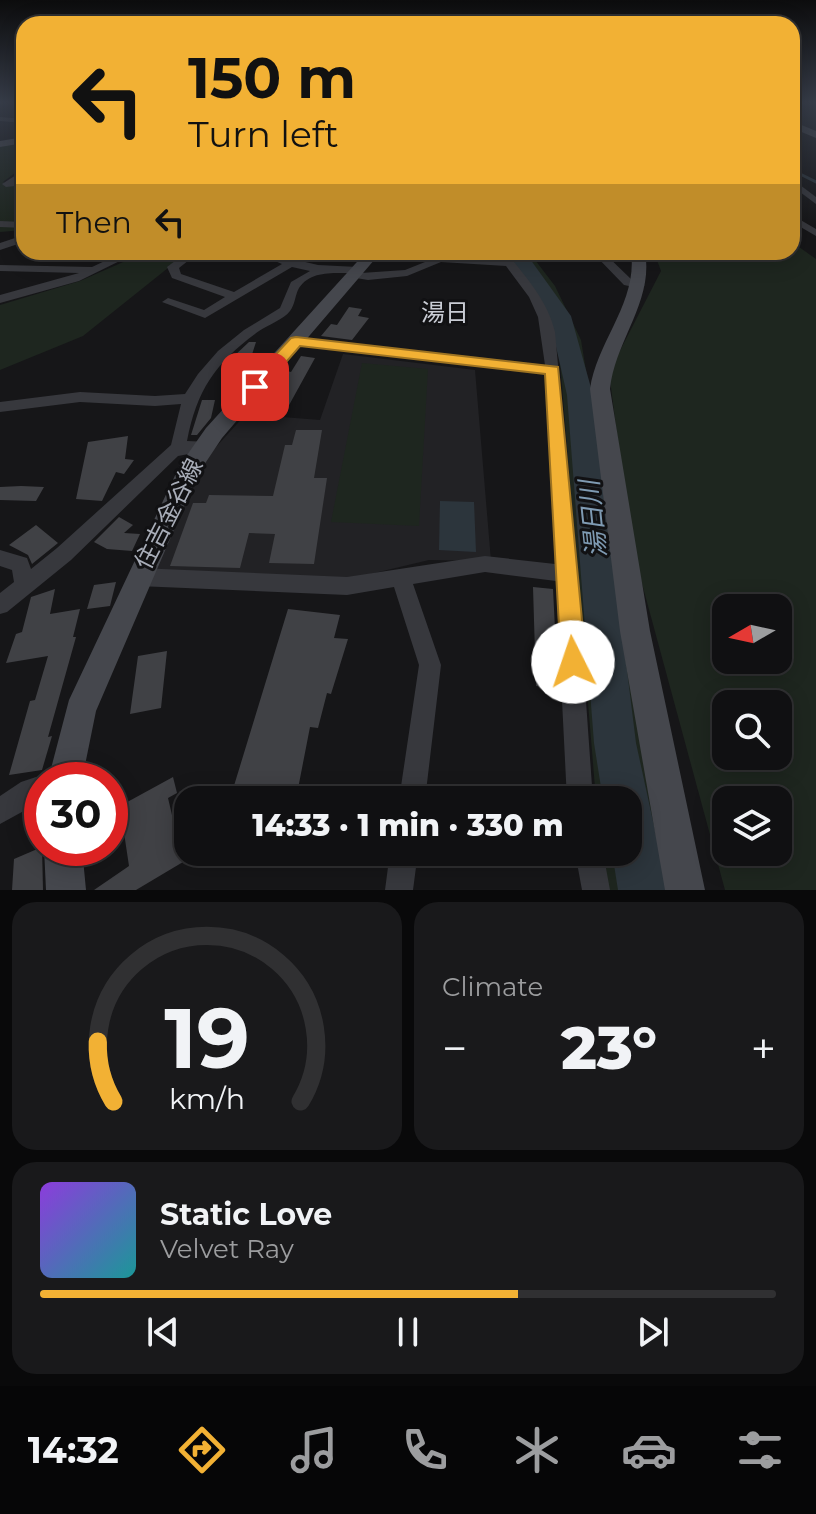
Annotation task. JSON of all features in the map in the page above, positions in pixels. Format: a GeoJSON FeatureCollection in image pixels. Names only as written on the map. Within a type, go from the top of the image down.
{"type":"FeatureCollection","features":[{"type":"Feature","properties":{"kind":"street"},"geometry":{"type":"LineString","coordinates":[[800,188],[816,201]]}},
{"type":"Feature","properties":{"kind":"street"},"geometry":{"type":"LineString","coordinates":[[800,223],[816,233],[803,236]]}},
{"type":"Feature","properties":{"kind":"street"},"geometry":{"type":"LineString","coordinates":[[0,298],[75,279],[117,260]]}},
{"type":"Feature","properties":{"kind":"street"},"geometry":{"type":"LineString","coordinates":[[183,260],[173,267],[176,276],[235,296]]}},
{"type":"Feature","properties":{"kind":"street"},"geometry":{"type":"LineString","coordinates":[[282,260],[321,269],[362,266],[368,277],[407,273],[438,260]]}},
{"type":"Feature","properties":{"kind":"street"},"geometry":{"type":"LineString","coordinates":[[508,260],[534,295],[548,328],[579,786]]}},
{"type":"Feature","properties":{"kind":"street"},"geometry":{"type":"LineString","coordinates":[[605,260],[628,283],[639,285]]}},
{"type":"Feature","properties":{"kind":"street"},"geometry":{"type":"LineString","coordinates":[[641,260],[639,285],[604,364],[600,389],[635,631],[685,890]]}},
{"type":"Feature","properties":{"kind":"street"},"geometry":{"type":"LineString","coordinates":[[168,302],[205,314],[291,263]]}},
{"type":"Feature","properties":{"kind":"street","name":"住吉金谷線"},"geometry":{"type":"LineString","coordinates":[[69,762],[80,711],[188,471],[204,446],[362,266]]}},
{"type":"Feature","properties":{"kind":"street"},"geometry":{"type":"LineString","coordinates":[[0,268],[96,270]]}},
{"type":"Feature","properties":{"kind":"street"},"geometry":{"type":"LineString","coordinates":[[0,298],[28,268]]}},
{"type":"Feature","properties":{"kind":"street"},"geometry":{"type":"LineString","coordinates":[[0,605],[24,582],[64,554],[178,448],[197,384],[236,341],[264,319],[285,310],[295,284],[321,269]]}},
{"type":"Feature","properties":{"kind":"street"},"geometry":{"type":"LineString","coordinates":[[296,341],[552,370]]}},
{"type":"Feature","properties":{"kind":"street"},"geometry":{"type":"LineString","coordinates":[[0,407],[80,397],[155,401],[191,398]]}},
{"type":"Feature","properties":{"kind":"street"},"geometry":{"type":"LineString","coordinates":[[178,448],[204,446]]}},
{"type":"Feature","properties":{"kind":"street"},"geometry":{"type":"LineString","coordinates":[[0,558],[20,564],[24,582]]}},
{"type":"Feature","properties":{"kind":"street"},"geometry":{"type":"LineString","coordinates":[[138,577],[347,586],[485,564],[567,574]]}},
{"type":"Feature","properties":{"kind":"street"},"geometry":{"type":"LineString","coordinates":[[400,576],[430,665],[414,786]]}},
{"type":"Feature","properties":{"kind":"street"},"geometry":{"type":"LineString","coordinates":[[0,811],[24,795]]}},
{"type":"Feature","properties":{"kind":"street"},"geometry":{"type":"LineString","coordinates":[[64,866],[66,890]]}},
{"type":"Feature","properties":{"kind":"street"},"geometry":{"type":"LineString","coordinates":[[399,890],[402,866]]}},
{"type":"Feature","properties":{"kind":"street"},"geometry":{"type":"LineString","coordinates":[[592,866],[596,890]]}},
{"type":"Feature","properties":{"kind":"shaded area"},"geometry":{"type":"Polygon","coordinates":[[[16,144],[16,172],[3,182],[16,185],[16,231],[0,232],[0,147],[16,144]]]}},
{"type":"Feature","properties":{"kind":"shaded area"},"geometry":{"type":"Polygon","coordinates":[[[800,248],[816,259],[816,890],[725,890],[718,866],[792,866],[792,786],[712,786],[712,842],[631,543],[609,372],[661,271],[657,260],[800,260],[800,248]]]}},
{"type":"Feature","properties":{"kind":"shaded area"},"geometry":{"type":"Polygon","coordinates":[[[128,260],[178,260],[83,336],[0,370],[0,305],[80,281],[128,260]]]}},
{"type":"Feature","properties":{"kind":"shaded area"},"geometry":{"type":"Polygon","coordinates":[[[510,260],[535,260],[555,286],[581,340],[596,432],[611,566],[678,890],[607,890],[603,866],[642,866],[642,786],[595,786],[559,349],[548,308],[510,260]]]}},
{"type":"Feature","properties":{"kind":"shaded area"},"geometry":{"type":"Polygon","coordinates":[[[343,354],[475,370],[491,561],[429,560],[345,580],[150,571],[197,468],[246,414],[320,420],[343,354]]]}},
{"type":"Feature","properties":{"kind":"shaded area"},"geometry":{"type":"Polygon","coordinates":[[[362,363],[428,369],[419,526],[331,522],[362,363]]]}},
{"type":"Feature","properties":{"kind":"shaded area"},"geometry":{"type":"Polygon","coordinates":[[[440,501],[474,502],[476,552],[439,550],[440,501]]]}},
{"type":"Feature","properties":{"kind":"building"},"geometry":{"type":"Polygon","coordinates":[[[349,307],[362,309],[358,316],[369,318],[352,340],[321,336],[331,324],[337,325],[349,307]]]}},
{"type":"Feature","properties":{"kind":"building"},"geometry":{"type":"Polygon","coordinates":[[[249,342],[256,342],[247,370],[230,371],[233,357],[249,342]]]}},
{"type":"Feature","properties":{"kind":"building"},"geometry":{"type":"Polygon","coordinates":[[[301,356],[315,358],[288,407],[263,403],[284,370],[291,372],[301,356]]]}},
{"type":"Feature","properties":{"kind":"building"},"geometry":{"type":"Polygon","coordinates":[[[202,400],[215,400],[211,418],[197,435],[191,435],[202,400]]]}},
{"type":"Feature","properties":{"kind":"building"},"geometry":{"type":"Polygon","coordinates":[[[296,430],[322,430],[314,478],[327,478],[314,564],[269,563],[275,534],[249,533],[240,568],[170,566],[193,503],[206,503],[209,495],[273,496],[285,445],[292,445],[296,430]]]}},
{"type":"Feature","properties":{"kind":"building"},"geometry":{"type":"Polygon","coordinates":[[[128,436],[125,459],[134,460],[124,474],[116,472],[102,501],[76,499],[88,442],[128,436]]]}},
{"type":"Feature","properties":{"kind":"building"},"geometry":{"type":"Polygon","coordinates":[[[0,487],[44,487],[36,501],[0,500],[0,487]]]}},
{"type":"Feature","properties":{"kind":"building"},"geometry":{"type":"Polygon","coordinates":[[[119,517],[133,525],[124,533],[140,534],[132,551],[107,549],[94,542],[119,517]]]}},
{"type":"Feature","properties":{"kind":"building"},"geometry":{"type":"Polygon","coordinates":[[[36,525],[58,543],[32,564],[28,555],[9,545],[36,525]]]}},
{"type":"Feature","properties":{"kind":"building"},"geometry":{"type":"Polygon","coordinates":[[[116,582],[110,606],[87,609],[94,585],[116,582]]]}},
{"type":"Feature","properties":{"kind":"building"},"geometry":{"type":"Polygon","coordinates":[[[533,587],[553,589],[558,689],[536,686],[533,587]]]}},
{"type":"Feature","properties":{"kind":"building"},"geometry":{"type":"Polygon","coordinates":[[[55,589],[50,614],[80,609],[73,637],[76,637],[48,737],[52,736],[44,762],[24,762],[24,773],[9,775],[30,701],[35,700],[48,656],[6,663],[16,634],[22,632],[31,597],[55,589]]]}},
{"type":"Feature","properties":{"kind":"building"},"geometry":{"type":"Polygon","coordinates":[[[288,609],[340,615],[334,638],[348,639],[331,694],[327,693],[318,728],[310,727],[299,786],[234,786],[288,609]]]}},
{"type":"Feature","properties":{"kind":"building"},"geometry":{"type":"Polygon","coordinates":[[[167,651],[161,708],[130,714],[138,656],[167,651]]]}},
{"type":"Feature","properties":{"kind":"building"},"geometry":{"type":"Polygon","coordinates":[[[173,777],[174,795],[168,798],[174,824],[176,866],[136,890],[94,890],[129,866],[128,802],[173,777]]]}},
{"type":"Feature","properties":{"kind":"building"},"geometry":{"type":"Polygon","coordinates":[[[24,855],[24,866],[42,866],[43,890],[12,890],[14,859],[24,855]]]}},
{"type":"Feature","properties":{"kind":"waterway"},"geometry":{"type":"LineString","coordinates":[[800,174],[816,182]]}},
{"type":"Feature","properties":{"kind":"waterway","name":"湯日川"},"geometry":{"type":"LineString","coordinates":[[522,260],[560,316],[580,395],[615,743],[623,786]]}},
{"type":"Feature","properties":{"kind":"waterway","name":"湯日川"},"geometry":{"type":"LineString","coordinates":[[638,866],[643,890]]}},
{"type":"Feature","properties":{"kind":"district","name":"湯日"},"geometry":{"type":"Point","coordinates":[445,313]}},
{"type":"Feature","properties":{"kind":"route"},"geometry":{"type":"LineString","coordinates":[[255,387],[296,341],[552,370],[573,662]]}}]}
